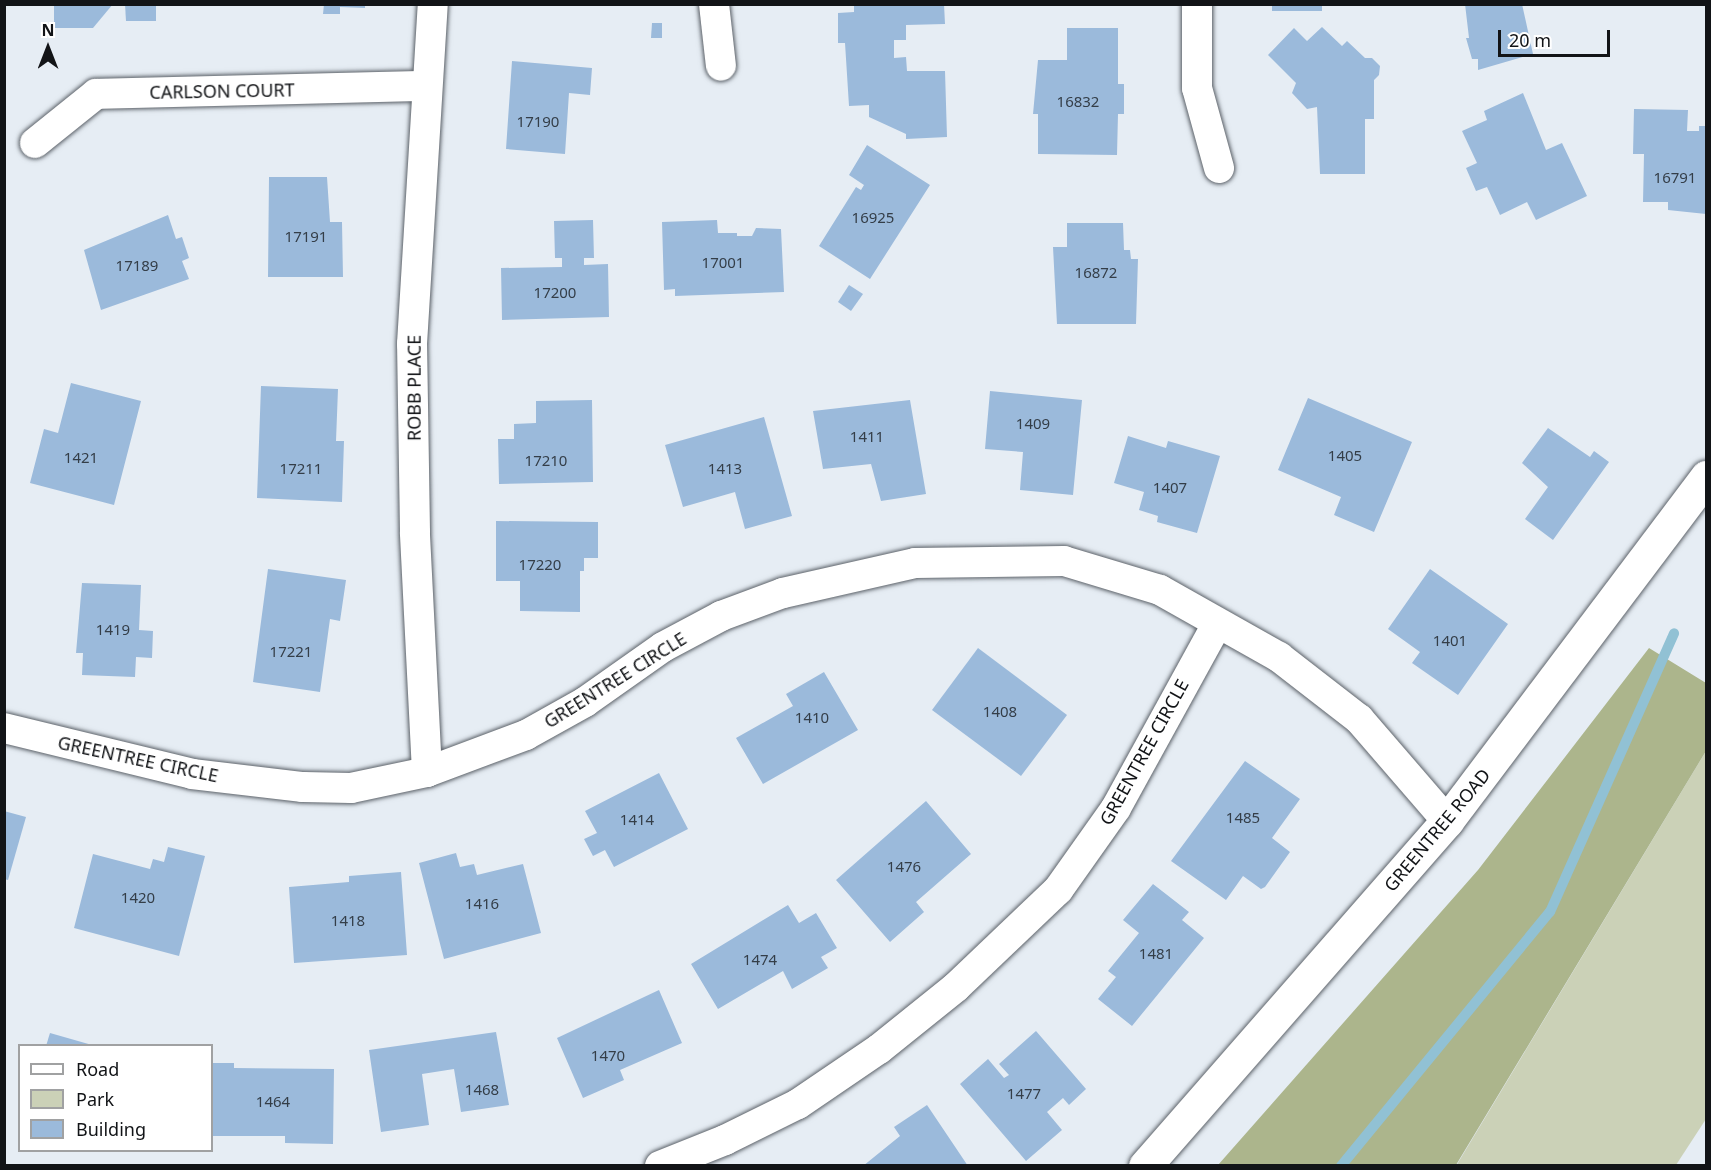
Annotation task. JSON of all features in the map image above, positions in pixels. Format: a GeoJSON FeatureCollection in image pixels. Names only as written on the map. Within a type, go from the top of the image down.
{"type":"FeatureCollection","features":[{"type":"Feature","properties":{"kind":"street","name":"ROBB PLACE"},"geometry":{"type":"LineString","coordinates":[[427,772],[415,532],[412,344],[425,86],[433,4]]}},
{"type":"Feature","properties":{"kind":"street"},"geometry":{"type":"LineString","coordinates":[[714,4],[721,66]]}},
{"type":"Feature","properties":{"kind":"street"},"geometry":{"type":"LineString","coordinates":[[1197,4],[1197,88],[1219,168]]}},
{"type":"Feature","properties":{"kind":"street","name":"CARLSON COURT"},"geometry":{"type":"LineString","coordinates":[[35,143],[96,94],[425,86]]}},
{"type":"Feature","properties":{"kind":"street","name":"GREENTREE ROAD"},"geometry":{"type":"LineString","coordinates":[[1145,1166],[1448,821],[1707,477]]}},
{"type":"Feature","properties":{"kind":"street","name":"GREENTREE CIRCLE"},"geometry":{"type":"LineString","coordinates":[[4,728],[192,774],[303,787],[351,788],[427,772],[526,735],[585,702],[663,647],[721,616],[783,593],[915,563],[1064,561],[1160,590],[1279,657],[1359,719],[1448,821]]}},
{"type":"Feature","properties":{"kind":"street","name":"GREENTREE CIRCLE"},"geometry":{"type":"LineString","coordinates":[[660,1166],[725,1140],[798,1104],[879,1049],[956,987],[1058,890],[1116,808],[1217,624]]}},
{"type":"Feature","properties":{"kind":"green space"},"geometry":{"type":"Polygon","coordinates":[[[1649,648],[1706,683],[1706,751],[1456,1165],[1218,1165],[1478,870],[1649,648]]]}},
{"type":"Feature","properties":{"kind":"green space"},"geometry":{"type":"Polygon","coordinates":[[[1706,751],[1706,1119],[1676,1165],[1456,1166],[1706,751]]]}},
{"type":"Feature","properties":{"kind":"building"},"geometry":{"type":"Polygon","coordinates":[[[54,4],[113,4],[93,28],[54,28],[54,4]]]}},
{"type":"Feature","properties":{"kind":"building"},"geometry":{"type":"Polygon","coordinates":[[[125,4],[156,4],[156,21],[126,21],[125,4]]]}},
{"type":"Feature","properties":{"kind":"building"},"geometry":{"type":"Polygon","coordinates":[[[324,4],[365,4],[365,8],[340,7],[340,14],[323,14],[324,4]]]}},
{"type":"Feature","properties":{"kind":"building"},"geometry":{"type":"Polygon","coordinates":[[[854,4],[944,4],[945,24],[906,25],[906,40],[894,40],[894,58],[906,57],[907,71],[945,71],[947,137],[906,139],[906,134],[869,117],[869,105],[849,106],[845,43],[838,43],[838,13],[854,12],[854,4]]]}},
{"type":"Feature","properties":{"kind":"building"},"geometry":{"type":"Polygon","coordinates":[[[1272,4],[1322,4],[1322,11],[1272,11],[1272,4]]]}},
{"type":"Feature","properties":{"kind":"building"},"geometry":{"type":"Polygon","coordinates":[[[1465,4],[1522,4],[1533,54],[1478,70],[1478,59],[1472,59],[1466,38],[1469,38],[1465,4]]]}},
{"type":"Feature","properties":{"kind":"building"},"geometry":{"type":"Polygon","coordinates":[[[652,23],[662,23],[662,38],[651,38],[652,23]]]}},
{"type":"Feature","properties":{"kind":"building"},"geometry":{"type":"Polygon","coordinates":[[[1322,27],[1342,46],[1347,41],[1365,58],[1372,58],[1380,66],[1379,75],[1374,80],[1374,119],[1365,119],[1365,174],[1320,174],[1317,107],[1307,109],[1292,93],[1296,83],[1268,55],[1294,28],[1307,41],[1322,27]]]}},
{"type":"Feature","properties":{"kind":"building"},"geometry":{"type":"Polygon","coordinates":[[[1067,28],[1118,28],[1118,84],[1124,84],[1124,114],[1118,114],[1117,155],[1038,154],[1038,114],[1033,114],[1038,60],[1067,60],[1067,28]]]}},
{"type":"Feature","properties":{"kind":"building"},"geometry":{"type":"Polygon","coordinates":[[[512,61],[592,68],[590,95],[569,93],[565,154],[506,149],[512,61]]]}},
{"type":"Feature","properties":{"kind":"building"},"geometry":{"type":"Polygon","coordinates":[[[1523,93],[1546,150],[1562,143],[1587,196],[1536,220],[1527,202],[1500,215],[1487,187],[1476,191],[1466,168],[1477,163],[1462,131],[1487,120],[1484,111],[1523,93]]]}},
{"type":"Feature","properties":{"kind":"building"},"geometry":{"type":"Polygon","coordinates":[[[1634,109],[1688,110],[1687,131],[1699,131],[1699,126],[1706,126],[1706,214],[1668,210],[1668,202],[1643,202],[1644,154],[1633,154],[1634,109]]]}},
{"type":"Feature","properties":{"kind":"building"},"geometry":{"type":"Polygon","coordinates":[[[867,145],[930,185],[870,279],[819,246],[856,187],[861,190],[864,185],[849,175],[867,145]]]}},
{"type":"Feature","properties":{"kind":"building"},"geometry":{"type":"Polygon","coordinates":[[[269,177],[327,177],[330,222],[342,222],[343,277],[268,277],[269,177]]]}},
{"type":"Feature","properties":{"kind":"building"},"geometry":{"type":"Polygon","coordinates":[[[168,215],[176,239],[182,237],[189,258],[182,261],[189,279],[101,310],[84,250],[168,215]]]}},
{"type":"Feature","properties":{"kind":"building"},"geometry":{"type":"Polygon","coordinates":[[[593,220],[594,258],[584,258],[584,265],[608,264],[609,317],[502,320],[501,268],[562,267],[562,258],[555,258],[554,221],[593,220]]]}},
{"type":"Feature","properties":{"kind":"building"},"geometry":{"type":"Polygon","coordinates":[[[717,220],[718,233],[737,233],[737,236],[752,236],[756,228],[781,229],[784,292],[675,296],[675,289],[664,290],[662,222],[717,220]]]}},
{"type":"Feature","properties":{"kind":"building"},"geometry":{"type":"Polygon","coordinates":[[[1067,223],[1123,223],[1124,250],[1130,250],[1131,259],[1138,259],[1136,324],[1057,324],[1053,247],[1067,247],[1067,223]]]}},
{"type":"Feature","properties":{"kind":"building"},"geometry":{"type":"Polygon","coordinates":[[[849,285],[863,294],[851,311],[838,302],[849,285]]]}},
{"type":"Feature","properties":{"kind":"building"},"geometry":{"type":"Polygon","coordinates":[[[71,383],[141,401],[114,505],[30,483],[44,429],[58,433],[71,383]]]}},
{"type":"Feature","properties":{"kind":"building"},"geometry":{"type":"Polygon","coordinates":[[[261,386],[338,389],[336,441],[344,441],[342,502],[257,498],[261,386]]]}},
{"type":"Feature","properties":{"kind":"building"},"geometry":{"type":"Polygon","coordinates":[[[990,391],[1082,400],[1073,495],[1020,490],[1023,452],[985,449],[990,391]]]}},
{"type":"Feature","properties":{"kind":"building"},"geometry":{"type":"Polygon","coordinates":[[[1308,398],[1412,442],[1374,532],[1334,515],[1341,497],[1278,470],[1308,398]]]}},
{"type":"Feature","properties":{"kind":"building"},"geometry":{"type":"Polygon","coordinates":[[[592,400],[593,482],[499,484],[498,439],[514,439],[514,424],[536,423],[536,401],[592,400]]]}},
{"type":"Feature","properties":{"kind":"building"},"geometry":{"type":"Polygon","coordinates":[[[910,400],[926,494],[881,501],[871,464],[823,469],[813,411],[910,400]]]}},
{"type":"Feature","properties":{"kind":"building"},"geometry":{"type":"Polygon","coordinates":[[[764,417],[792,516],[745,529],[735,492],[683,507],[665,445],[764,417]]]}},
{"type":"Feature","properties":{"kind":"building"},"geometry":{"type":"Polygon","coordinates":[[[1548,428],[1590,457],[1594,451],[1609,462],[1553,540],[1525,519],[1548,487],[1522,463],[1548,428]]]}},
{"type":"Feature","properties":{"kind":"building"},"geometry":{"type":"Polygon","coordinates":[[[1128,436],[1166,448],[1168,441],[1220,456],[1197,533],[1157,522],[1158,516],[1139,510],[1144,492],[1114,483],[1128,436]]]}},
{"type":"Feature","properties":{"kind":"building"},"geometry":{"type":"Polygon","coordinates":[[[496,521],[598,522],[598,558],[584,558],[584,571],[580,571],[580,612],[520,611],[520,581],[496,581],[496,521]]]}},
{"type":"Feature","properties":{"kind":"building"},"geometry":{"type":"Polygon","coordinates":[[[268,569],[346,580],[340,621],[330,619],[320,692],[253,682],[268,569]]]}},
{"type":"Feature","properties":{"kind":"building"},"geometry":{"type":"Polygon","coordinates":[[[1430,569],[1508,624],[1458,695],[1412,663],[1420,652],[1388,629],[1430,569]]]}},
{"type":"Feature","properties":{"kind":"building"},"geometry":{"type":"Polygon","coordinates":[[[82,583],[141,585],[139,630],[153,631],[152,658],[136,657],[135,677],[82,675],[83,653],[76,653],[82,583]]]}},
{"type":"Feature","properties":{"kind":"building"},"geometry":{"type":"Polygon","coordinates":[[[978,648],[1067,715],[1021,776],[932,710],[978,648]]]}},
{"type":"Feature","properties":{"kind":"building"},"geometry":{"type":"Polygon","coordinates":[[[824,672],[858,730],[763,784],[736,738],[793,706],[786,694],[824,672]]]}},
{"type":"Feature","properties":{"kind":"building"},"geometry":{"type":"Polygon","coordinates":[[[1245,761],[1300,799],[1272,838],[1290,852],[1265,887],[1261,889],[1243,876],[1226,900],[1171,861],[1245,761]]]}},
{"type":"Feature","properties":{"kind":"building"},"geometry":{"type":"Polygon","coordinates":[[[659,773],[688,829],[614,867],[605,850],[593,856],[584,839],[597,833],[585,811],[659,773]]]}},
{"type":"Feature","properties":{"kind":"building"},"geometry":{"type":"Polygon","coordinates":[[[926,801],[971,854],[916,902],[924,912],[890,942],[836,880],[926,801]]]}},
{"type":"Feature","properties":{"kind":"building"},"geometry":{"type":"Polygon","coordinates":[[[4,811],[26,817],[8,880],[4,879],[4,811]]]}},
{"type":"Feature","properties":{"kind":"building"},"geometry":{"type":"Polygon","coordinates":[[[168,847],[205,856],[179,956],[74,928],[93,854],[150,869],[153,859],[164,862],[168,847]]]}},
{"type":"Feature","properties":{"kind":"building"},"geometry":{"type":"Polygon","coordinates":[[[456,853],[460,867],[474,864],[477,875],[523,864],[541,933],[444,959],[419,863],[456,853]]]}},
{"type":"Feature","properties":{"kind":"building"},"geometry":{"type":"Polygon","coordinates":[[[401,872],[407,955],[294,963],[289,887],[349,882],[349,876],[401,872]]]}},
{"type":"Feature","properties":{"kind":"building"},"geometry":{"type":"Polygon","coordinates":[[[1153,884],[1189,912],[1182,920],[1204,938],[1132,1026],[1098,999],[1116,977],[1108,971],[1139,933],[1123,920],[1153,884]]]}},
{"type":"Feature","properties":{"kind":"building"},"geometry":{"type":"Polygon","coordinates":[[[788,905],[799,923],[816,913],[837,948],[821,957],[828,968],[792,989],[783,971],[718,1009],[691,964],[788,905]]]}},
{"type":"Feature","properties":{"kind":"building"},"geometry":{"type":"Polygon","coordinates":[[[659,990],[682,1043],[620,1070],[624,1080],[583,1098],[557,1038],[659,990]]]}},
{"type":"Feature","properties":{"kind":"building"},"geometry":{"type":"Polygon","coordinates":[[[1036,1031],[1086,1089],[1069,1105],[1063,1098],[1047,1112],[1062,1130],[1026,1161],[960,1084],[988,1059],[1004,1078],[1009,1075],[999,1064],[1036,1031]]]}},
{"type":"Feature","properties":{"kind":"building"},"geometry":{"type":"Polygon","coordinates":[[[496,1032],[509,1105],[461,1112],[454,1069],[422,1074],[429,1125],[381,1132],[369,1050],[496,1032]]]}},
{"type":"Feature","properties":{"kind":"building"},"geometry":{"type":"Polygon","coordinates":[[[50,1033],[88,1044],[47,1044],[50,1033]]]}},
{"type":"Feature","properties":{"kind":"building"},"geometry":{"type":"Polygon","coordinates":[[[213,1063],[234,1063],[234,1068],[334,1069],[333,1144],[285,1143],[285,1136],[213,1136],[213,1063]]]}},
{"type":"Feature","properties":{"kind":"building"},"geometry":{"type":"Polygon","coordinates":[[[927,1105],[968,1166],[863,1166],[900,1136],[894,1127],[927,1105]]]}},
{"type":"Feature","properties":{"kind":"waterway"},"geometry":{"type":"LineString","coordinates":[[1341,1166],[1550,912],[1674,633]]}}]}
